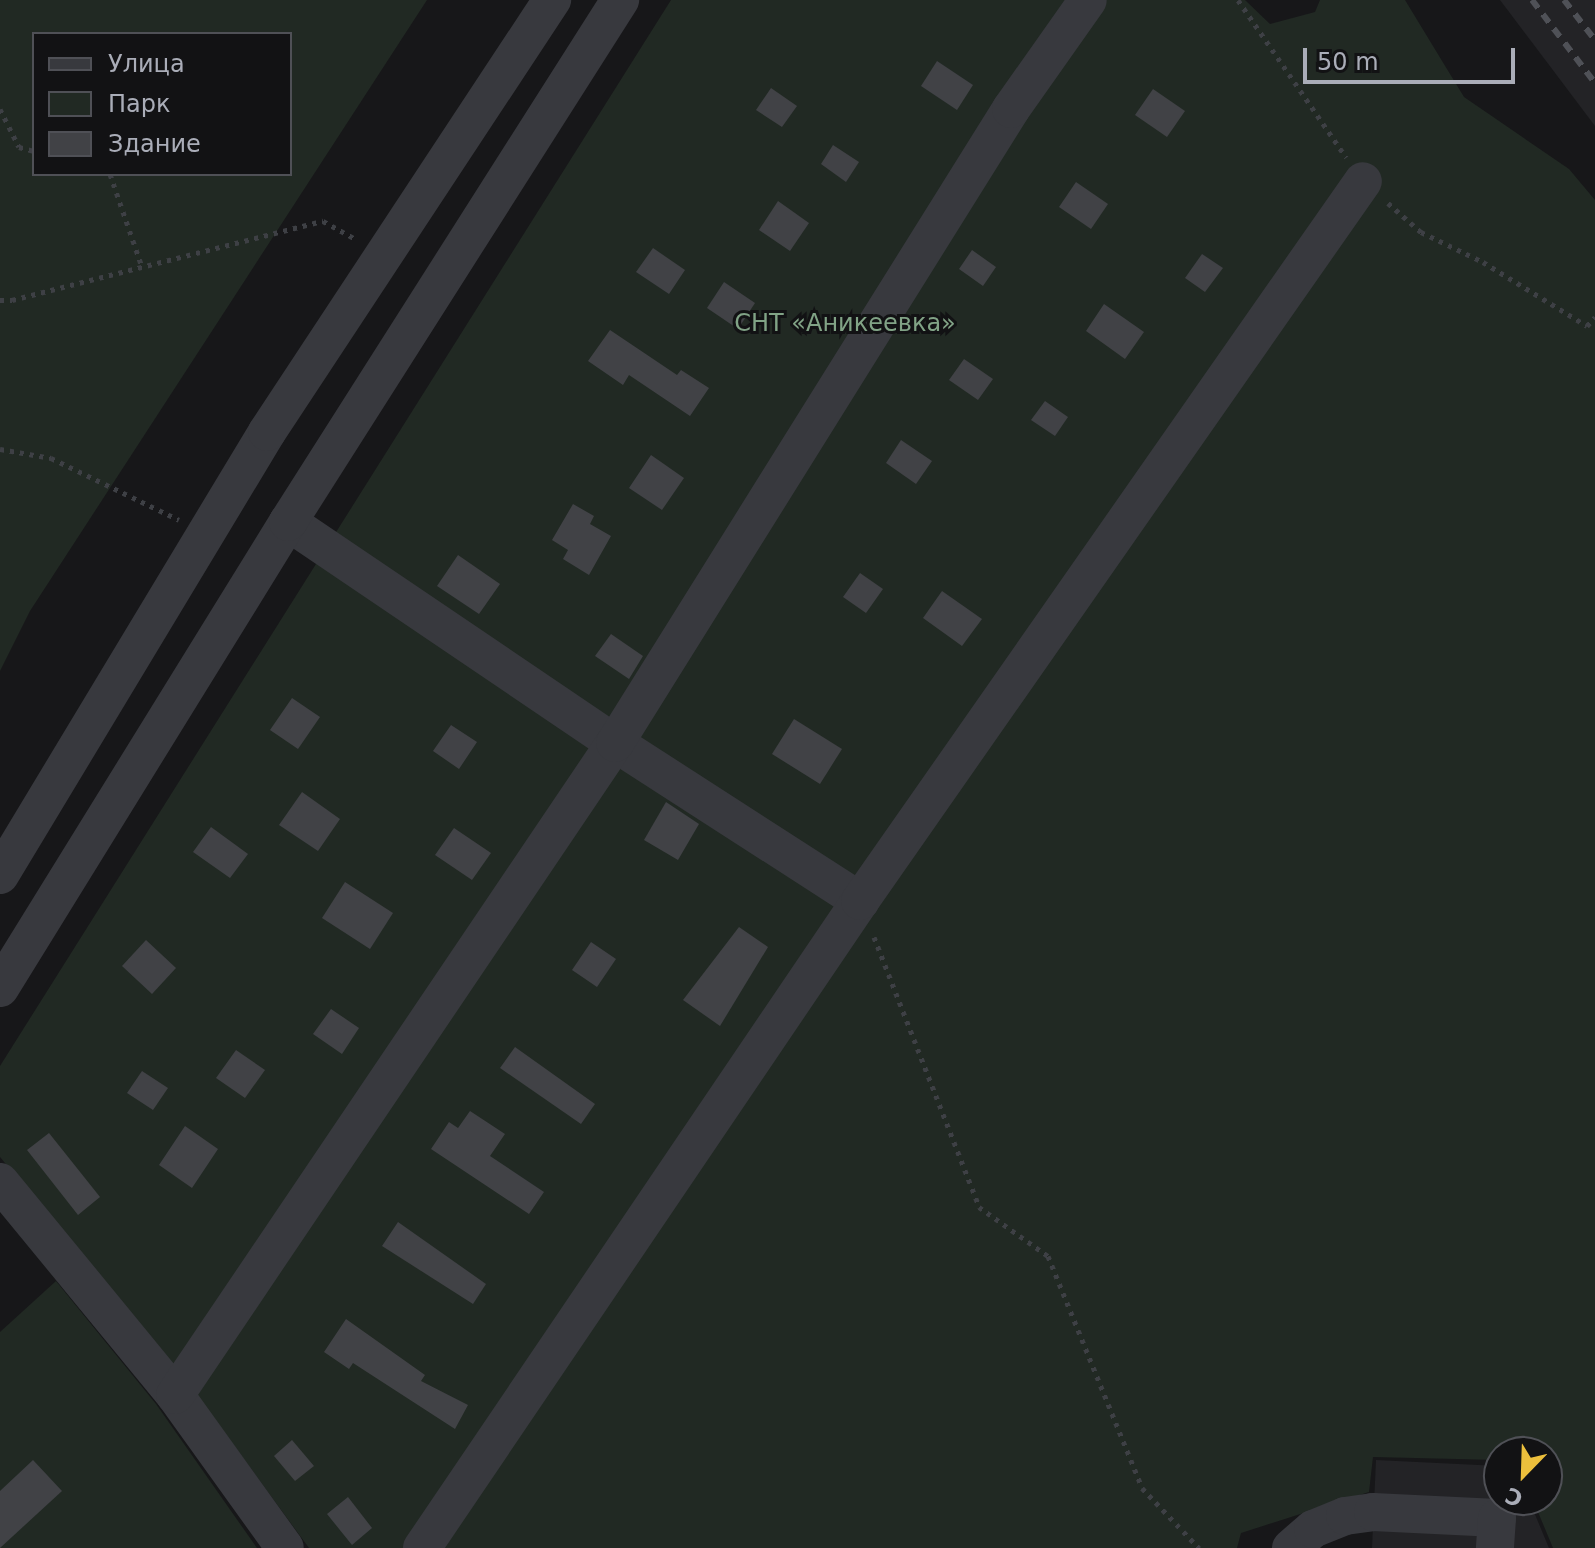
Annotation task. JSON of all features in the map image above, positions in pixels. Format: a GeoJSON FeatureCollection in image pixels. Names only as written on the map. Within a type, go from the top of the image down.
{"type":"FeatureCollection","features":[{"type":"Feature","properties":{"kind":"street"},"geometry":{"type":"LineString","coordinates":[[0,875],[205,533],[386,250],[552,0]]}},
{"type":"Feature","properties":{"kind":"street"},"geometry":{"type":"LineString","coordinates":[[0,988],[288,522],[620,0]]}},
{"type":"Feature","properties":{"kind":"street"},"geometry":{"type":"LineString","coordinates":[[175,1395],[615,743],[1011,109],[1088,0]]}},
{"type":"Feature","properties":{"kind":"street"},"geometry":{"type":"LineString","coordinates":[[422,1548],[860,901],[1363,181]]}},
{"type":"Feature","properties":{"kind":"street"},"geometry":{"type":"LineString","coordinates":[[288,522],[615,743],[860,901]]}},
{"type":"Feature","properties":{"kind":"street"},"geometry":{"type":"LineString","coordinates":[[0,1182],[175,1395],[285,1548]]}},
{"type":"Feature","properties":{"kind":"street"},"geometry":{"type":"LineString","coordinates":[[1291,1548],[1313,1529],[1345,1516],[1373,1512],[1497,1518],[1495,1548]]}},
{"type":"Feature","properties":{"kind":"path"},"geometry":{"type":"LineString","coordinates":[[1238,0],[1363,181],[1421,232],[1483,262],[1587,326],[1595,317]]}},
{"type":"Feature","properties":{"kind":"path"},"geometry":{"type":"LineString","coordinates":[[0,109],[19,147],[32,150]]}},
{"type":"Feature","properties":{"kind":"path"},"geometry":{"type":"LineString","coordinates":[[111,176],[142,267]]}},
{"type":"Feature","properties":{"kind":"path"},"geometry":{"type":"LineString","coordinates":[[0,300],[323,221],[386,250]]}},
{"type":"Feature","properties":{"kind":"path"},"geometry":{"type":"LineString","coordinates":[[0,449],[51,458],[205,533]]}},
{"type":"Feature","properties":{"kind":"path"},"geometry":{"type":"LineString","coordinates":[[860,901],[979,1207],[1048,1256],[1142,1488],[1199,1548]]}},
{"type":"Feature","properties":{"kind":"shaded area"},"geometry":{"type":"Polygon","coordinates":[[[1500,0],[1595,0],[1595,126],[1500,0]]]}},
{"type":"Feature","properties":{"kind":"shaded area"},"geometry":{"type":"Polygon","coordinates":[[[1376,1460],[1483,1465],[1483,1516],[1536,1516],[1549,1548],[1372,1548],[1376,1460]]]}},
{"type":"Feature","properties":{"kind":"green space"},"geometry":{"type":"Polygon","coordinates":[[[0,0],[427,0],[30,611],[0,671],[0,0]]]}},
{"type":"Feature","properties":{"kind":"green space","name":"СНТ «Аникеевка»"},"geometry":{"type":"Polygon","coordinates":[[[671,0],[1245,0],[1270,24],[1315,12],[1320,0],[1405,0],[1464,97],[1569,169],[1595,200],[1595,1548],[1553,1548],[1540,1516],[1563,1516],[1563,1436],[1483,1436],[1483,1460],[1373,1457],[1369,1492],[1241,1533],[1237,1548],[309,1548],[186,1380],[0,1157],[0,1066],[671,0]]]}},
{"type":"Feature","properties":{"kind":"green space"},"geometry":{"type":"Polygon","coordinates":[[[56,1281],[156,1404],[257,1548],[0,1548],[0,1332],[56,1281]]]}},
{"type":"Feature","properties":{"kind":"building"},"geometry":{"type":"Polygon","coordinates":[[[937,61],[973,85],[957,110],[921,86],[937,61]]]}},
{"type":"Feature","properties":{"kind":"building"},"geometry":{"type":"Polygon","coordinates":[[[771,88],[797,106],[782,127],[756,110],[771,88]]]}},
{"type":"Feature","properties":{"kind":"building"},"geometry":{"type":"Polygon","coordinates":[[[1153,89],[1185,111],[1167,137],[1135,115],[1153,89]]]}},
{"type":"Feature","properties":{"kind":"building"},"geometry":{"type":"Polygon","coordinates":[[[833,145],[859,162],[846,182],[821,164],[833,145]]]}},
{"type":"Feature","properties":{"kind":"building"},"geometry":{"type":"Polygon","coordinates":[[[1076,182],[1108,204],[1091,229],[1059,207],[1076,182]]]}},
{"type":"Feature","properties":{"kind":"building"},"geometry":{"type":"Polygon","coordinates":[[[778,201],[809,223],[790,251],[759,230],[778,201]]]}},
{"type":"Feature","properties":{"kind":"building"},"geometry":{"type":"Polygon","coordinates":[[[653,248],[685,270],[669,294],[636,272],[653,248]]]}},
{"type":"Feature","properties":{"kind":"building"},"geometry":{"type":"Polygon","coordinates":[[[972,250],[996,267],[983,286],[959,269],[972,250]]]}},
{"type":"Feature","properties":{"kind":"building"},"geometry":{"type":"Polygon","coordinates":[[[1202,254],[1223,268],[1205,292],[1185,278],[1202,254]]]}},
{"type":"Feature","properties":{"kind":"building"},"geometry":{"type":"Polygon","coordinates":[[[724,282],[755,303],[738,329],[707,308],[724,282]]]}},
{"type":"Feature","properties":{"kind":"building"},"geometry":{"type":"Polygon","coordinates":[[[1104,304],[1144,332],[1125,359],[1086,331],[1104,304]]]}},
{"type":"Feature","properties":{"kind":"building"},"geometry":{"type":"Polygon","coordinates":[[[610,330],[677,375],[681,370],[709,388],[690,416],[629,375],[623,385],[588,361],[610,330]]]}},
{"type":"Feature","properties":{"kind":"building"},"geometry":{"type":"Polygon","coordinates":[[[964,359],[993,379],[978,400],[949,380],[964,359]]]}},
{"type":"Feature","properties":{"kind":"building"},"geometry":{"type":"Polygon","coordinates":[[[1045,401],[1068,417],[1055,436],[1031,420],[1045,401]]]}},
{"type":"Feature","properties":{"kind":"building"},"geometry":{"type":"Polygon","coordinates":[[[901,440],[932,461],[916,484],[886,463],[901,440]]]}},
{"type":"Feature","properties":{"kind":"building"},"geometry":{"type":"Polygon","coordinates":[[[651,455],[684,478],[662,510],[629,488],[651,455]]]}},
{"type":"Feature","properties":{"kind":"building"},"geometry":{"type":"Polygon","coordinates":[[[573,504],[594,516],[590,524],[611,536],[589,575],[563,559],[568,550],[552,540],[573,504]]]}},
{"type":"Feature","properties":{"kind":"building"},"geometry":{"type":"Polygon","coordinates":[[[458,555],[500,584],[479,614],[437,586],[458,555]]]}},
{"type":"Feature","properties":{"kind":"building"},"geometry":{"type":"Polygon","coordinates":[[[860,573],[883,589],[866,613],[843,597],[860,573]]]}},
{"type":"Feature","properties":{"kind":"building"},"geometry":{"type":"Polygon","coordinates":[[[942,591],[982,619],[962,646],[923,618],[942,591]]]}},
{"type":"Feature","properties":{"kind":"building"},"geometry":{"type":"Polygon","coordinates":[[[611,634],[643,656],[629,679],[595,656],[611,634]]]}},
{"type":"Feature","properties":{"kind":"building"},"geometry":{"type":"Polygon","coordinates":[[[292,698],[320,717],[298,749],[270,730],[292,698]]]}},
{"type":"Feature","properties":{"kind":"building"},"geometry":{"type":"Polygon","coordinates":[[[794,719],[842,749],[820,784],[772,754],[794,719]]]}},
{"type":"Feature","properties":{"kind":"building"},"geometry":{"type":"Polygon","coordinates":[[[451,725],[477,742],[459,769],[433,751],[451,725]]]}},
{"type":"Feature","properties":{"kind":"building"},"geometry":{"type":"Polygon","coordinates":[[[302,792],[340,819],[318,851],[279,825],[302,792]]]}},
{"type":"Feature","properties":{"kind":"building"},"geometry":{"type":"Polygon","coordinates":[[[666,802],[699,824],[678,860],[644,840],[666,802]]]}},
{"type":"Feature","properties":{"kind":"building"},"geometry":{"type":"Polygon","coordinates":[[[211,827],[248,854],[230,878],[193,852],[211,827]]]}},
{"type":"Feature","properties":{"kind":"building"},"geometry":{"type":"Polygon","coordinates":[[[454,828],[491,853],[472,880],[435,855],[454,828]]]}},
{"type":"Feature","properties":{"kind":"building"},"geometry":{"type":"Polygon","coordinates":[[[345,882],[393,913],[370,949],[322,918],[345,882]]]}},
{"type":"Feature","properties":{"kind":"building"},"geometry":{"type":"Polygon","coordinates":[[[739,927],[768,947],[720,1026],[683,1000],[739,927]]]}},
{"type":"Feature","properties":{"kind":"building"},"geometry":{"type":"Polygon","coordinates":[[[146,940],[176,968],[152,994],[122,966],[146,940]]]}},
{"type":"Feature","properties":{"kind":"building"},"geometry":{"type":"Polygon","coordinates":[[[591,942],[616,959],[597,987],[572,970],[591,942]]]}},
{"type":"Feature","properties":{"kind":"building"},"geometry":{"type":"Polygon","coordinates":[[[331,1009],[359,1028],[342,1054],[313,1034],[331,1009]]]}},
{"type":"Feature","properties":{"kind":"building"},"geometry":{"type":"Polygon","coordinates":[[[515,1047],[595,1104],[581,1124],[500,1068],[515,1047]]]}},
{"type":"Feature","properties":{"kind":"building"},"geometry":{"type":"Polygon","coordinates":[[[236,1050],[265,1070],[245,1098],[216,1078],[236,1050]]]}},
{"type":"Feature","properties":{"kind":"building"},"geometry":{"type":"Polygon","coordinates":[[[142,1071],[168,1088],[153,1110],[127,1093],[142,1071]]]}},
{"type":"Feature","properties":{"kind":"building"},"geometry":{"type":"Polygon","coordinates":[[[470,1111],[505,1134],[490,1156],[544,1192],[529,1214],[431,1149],[449,1122],[458,1128],[470,1111]]]}},
{"type":"Feature","properties":{"kind":"building"},"geometry":{"type":"Polygon","coordinates":[[[185,1126],[218,1149],[192,1188],[159,1165],[185,1126]]]}},
{"type":"Feature","properties":{"kind":"building"},"geometry":{"type":"Polygon","coordinates":[[[49,1133],[100,1197],[78,1215],[27,1150],[49,1133]]]}},
{"type":"Feature","properties":{"kind":"building"},"geometry":{"type":"Polygon","coordinates":[[[398,1222],[486,1284],[473,1304],[382,1246],[398,1222]]]}},
{"type":"Feature","properties":{"kind":"building"},"geometry":{"type":"Polygon","coordinates":[[[346,1319],[425,1375],[421,1381],[468,1405],[455,1429],[353,1363],[349,1369],[324,1352],[346,1319]]]}},
{"type":"Feature","properties":{"kind":"building"},"geometry":{"type":"Polygon","coordinates":[[[292,1440],[314,1466],[295,1481],[274,1456],[292,1440]]]}},
{"type":"Feature","properties":{"kind":"building"},"geometry":{"type":"Polygon","coordinates":[[[33,1460],[62,1491],[0,1548],[0,1491],[33,1460]]]}},
{"type":"Feature","properties":{"kind":"building"},"geometry":{"type":"Polygon","coordinates":[[[348,1497],[372,1528],[352,1545],[327,1514],[348,1497]]]}},
{"type":"Feature","properties":{"kind":"railway"},"geometry":{"type":"LineString","coordinates":[[1532,0],[1595,83]]}},
{"type":"Feature","properties":{"kind":"railway"},"geometry":{"type":"LineString","coordinates":[[1564,0],[1595,40]]}}]}
